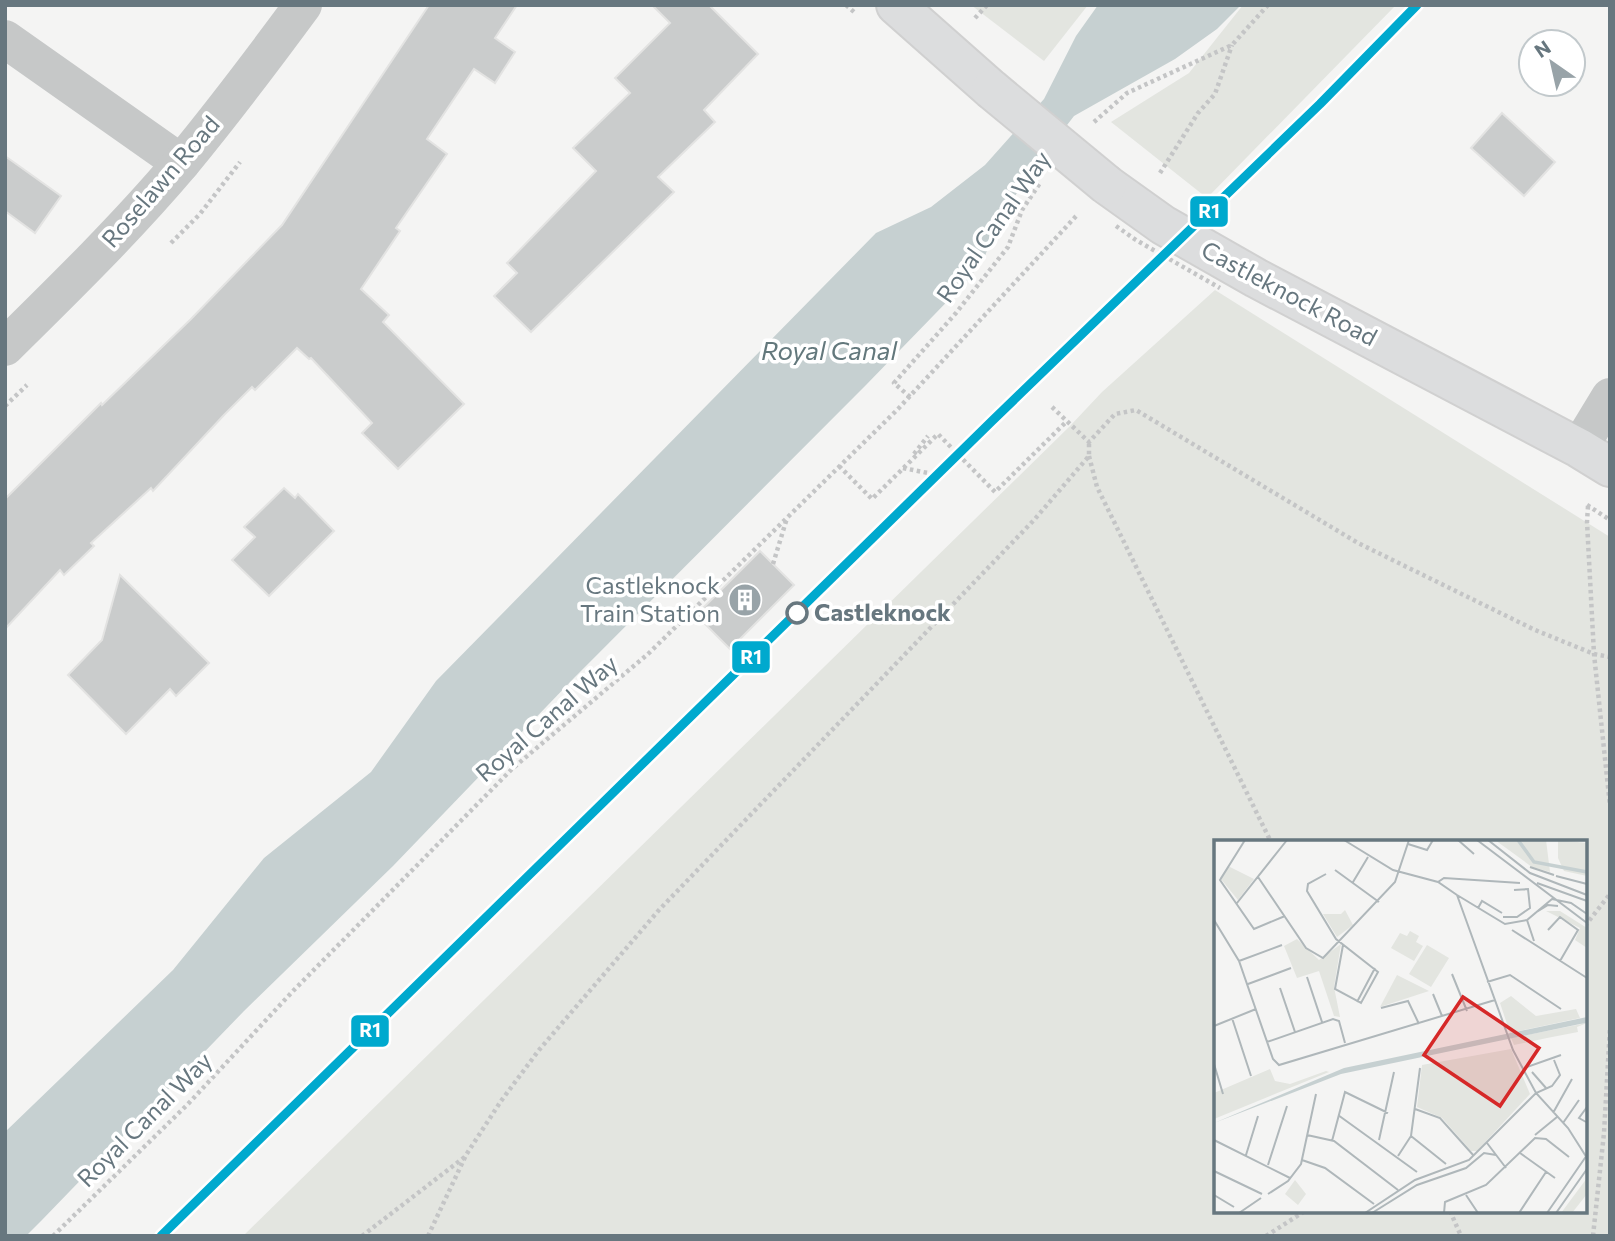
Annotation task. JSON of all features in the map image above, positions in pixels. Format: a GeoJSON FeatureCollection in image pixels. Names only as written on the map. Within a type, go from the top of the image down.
{"type":"FeatureCollection","features":[{"type":"Feature","properties":{"kind":"main road","name":"Castleknock Road"},"geometry":{"type":"LineString","coordinates":[[896,5],[991,89],[1107,185],[1163,225],[1256,278],[1594,457]]}},
{"type":"Feature","properties":{"kind":"street","name":"Roselawn Road"},"geometry":{"type":"LineString","coordinates":[[5,347],[103,250],[181,163],[303,5]]}},
{"type":"Feature","properties":{"kind":"street"},"geometry":{"type":"LineString","coordinates":[[5,39],[181,163]]}},
{"type":"Feature","properties":{"kind":"street"},"geometry":{"type":"LineString","coordinates":[[1594,457],[1610,397]]}},
{"type":"Feature","properties":{"kind":"path"},"geometry":{"type":"LineString","coordinates":[[1090,126],[1127,93],[1232,44],[1268,5]]}},
{"type":"Feature","properties":{"kind":"path"},"geometry":{"type":"LineString","coordinates":[[1154,183],[1198,113],[1216,94],[1232,44]]}},
{"type":"Feature","properties":{"kind":"path","name":"Royal Canal Way"},"geometry":{"type":"LineString","coordinates":[[52,1236],[188,1104],[322,961],[513,768],[648,654],[909,397],[894,383],[956,313],[1008,247],[1022,209],[1047,176]]}},
{"type":"Feature","properties":{"kind":"path"},"geometry":{"type":"LineString","coordinates":[[909,397],[1081,210]]}},
{"type":"Feature","properties":{"kind":"path"},"geometry":{"type":"LineString","coordinates":[[1052,407],[1089,442]]}},
{"type":"Feature","properties":{"kind":"path"},"geometry":{"type":"LineString","coordinates":[[1269,840],[1097,487],[1089,456],[1089,442],[1115,414],[1136,410],[1358,543],[1469,599],[1594,654],[1610,657]]}},
{"type":"Feature","properties":{"kind":"path"},"geometry":{"type":"LineString","coordinates":[[839,466],[872,499],[938,434],[995,492],[1066,422]]}},
{"type":"Feature","properties":{"kind":"path"},"geometry":{"type":"LineString","coordinates":[[902,468],[928,436]]}},
{"type":"Feature","properties":{"kind":"path"},"geometry":{"type":"LineString","coordinates":[[428,1236],[466,1155],[539,1050],[659,910],[1034,520],[1089,456]]}},
{"type":"Feature","properties":{"kind":"path"},"geometry":{"type":"LineString","coordinates":[[1594,457],[1587,522],[1594,654],[1610,806]]}},
{"type":"Feature","properties":{"kind":"path"},"geometry":{"type":"LineString","coordinates":[[902,468],[928,473]]}},
{"type":"Feature","properties":{"kind":"path"},"geometry":{"type":"LineString","coordinates":[[773,564],[787,517]]}},
{"type":"Feature","properties":{"kind":"path"},"geometry":{"type":"LineString","coordinates":[[1587,923],[1610,894]]}},
{"type":"Feature","properties":{"kind":"path"},"geometry":{"type":"LineString","coordinates":[[1593,1236],[1604,1133],[1610,1027]]}},
{"type":"Feature","properties":{"kind":"path"},"geometry":{"type":"LineString","coordinates":[[362,1236],[466,1155]]}},
{"type":"Feature","properties":{"kind":"path"},"geometry":{"type":"LineString","coordinates":[[1266,1236],[1302,1213]]}},
{"type":"Feature","properties":{"kind":"path"},"geometry":{"type":"LineString","coordinates":[[1451,1213],[1461,1236]]}},
{"type":"Feature","properties":{"kind":"shaded area"},"geometry":{"type":"Polygon","coordinates":[[[971,5],[1088,5],[1044,61],[971,5]]]}},
{"type":"Feature","properties":{"kind":"shaded area"},"geometry":{"type":"Polygon","coordinates":[[[1243,5],[1396,5],[1207,198],[1111,122],[1189,73],[1243,5]]]}},
{"type":"Feature","properties":{"kind":"shaded area"},"geometry":{"type":"Polygon","coordinates":[[[1215,290],[1610,537],[1610,1236],[243,1236],[1102,392],[1215,290]]]}},
{"type":"Feature","properties":{"kind":"water","name":"Royal Canal"},"geometry":{"type":"Polygon","coordinates":[[[1098,5],[1241,5],[1217,29],[1175,59],[1074,116],[1027,177],[995,228],[985,256],[968,280],[574,678],[393,866],[244,1011],[26,1236],[5,1236],[5,1132],[173,970],[264,858],[371,772],[436,681],[876,233],[931,207],[985,165],[1044,99],[1076,36],[1098,5]]]}},
{"type":"Feature","properties":{"kind":"building"},"geometry":{"type":"Polygon","coordinates":[[[429,5],[517,5],[495,38],[515,52],[495,83],[474,69],[427,139],[447,154],[396,228],[400,231],[361,289],[389,315],[383,322],[464,404],[398,469],[362,433],[372,423],[311,358],[297,348],[255,390],[252,387],[153,491],[151,488],[91,543],[94,546],[64,575],[60,570],[5,629],[5,499],[101,403],[102,405],[191,319],[282,225],[429,5]]]}},
{"type":"Feature","properties":{"kind":"building"},"geometry":{"type":"Polygon","coordinates":[[[652,5],[709,5],[758,54],[704,110],[715,122],[658,177],[674,192],[531,332],[494,296],[517,273],[507,263],[596,171],[573,148],[630,93],[615,78],[670,23],[652,5]]]}},
{"type":"Feature","properties":{"kind":"building"},"geometry":{"type":"Polygon","coordinates":[[[1502,113],[1555,162],[1524,196],[1471,148],[1502,113]]]}},
{"type":"Feature","properties":{"kind":"building"},"geometry":{"type":"Polygon","coordinates":[[[5,156],[61,196],[35,233],[5,211],[5,156]]]}},
{"type":"Feature","properties":{"kind":"building"},"geometry":{"type":"Polygon","coordinates":[[[284,488],[295,498],[298,494],[334,531],[269,596],[232,560],[255,537],[244,527],[284,488]]]}},
{"type":"Feature","properties":{"kind":"building","name":"Castleknock Train Station"},"geometry":{"type":"Polygon","coordinates":[[[760,551],[794,585],[730,649],[696,615],[760,551]]]}},
{"type":"Feature","properties":{"kind":"building"},"geometry":{"type":"Polygon","coordinates":[[[120,575],[209,663],[176,696],[170,689],[126,734],[68,675],[102,640],[120,575]]]}},
{"type":"Feature","properties":{"kind":"transit line","name":"R1"},"geometry":{"type":"LineString","coordinates":[[161,1236],[992,421],[1320,104],[1417,5]]}},
{"type":"Feature","properties":{"kind":"place","name":"Castleknock Train Station"},"geometry":{"type":"Point","coordinates":[745,600]}},
{"type":"Feature","properties":{"kind":"place","name":"Castleknock"},"geometry":{"type":"Point","coordinates":[797,613]}}]}
